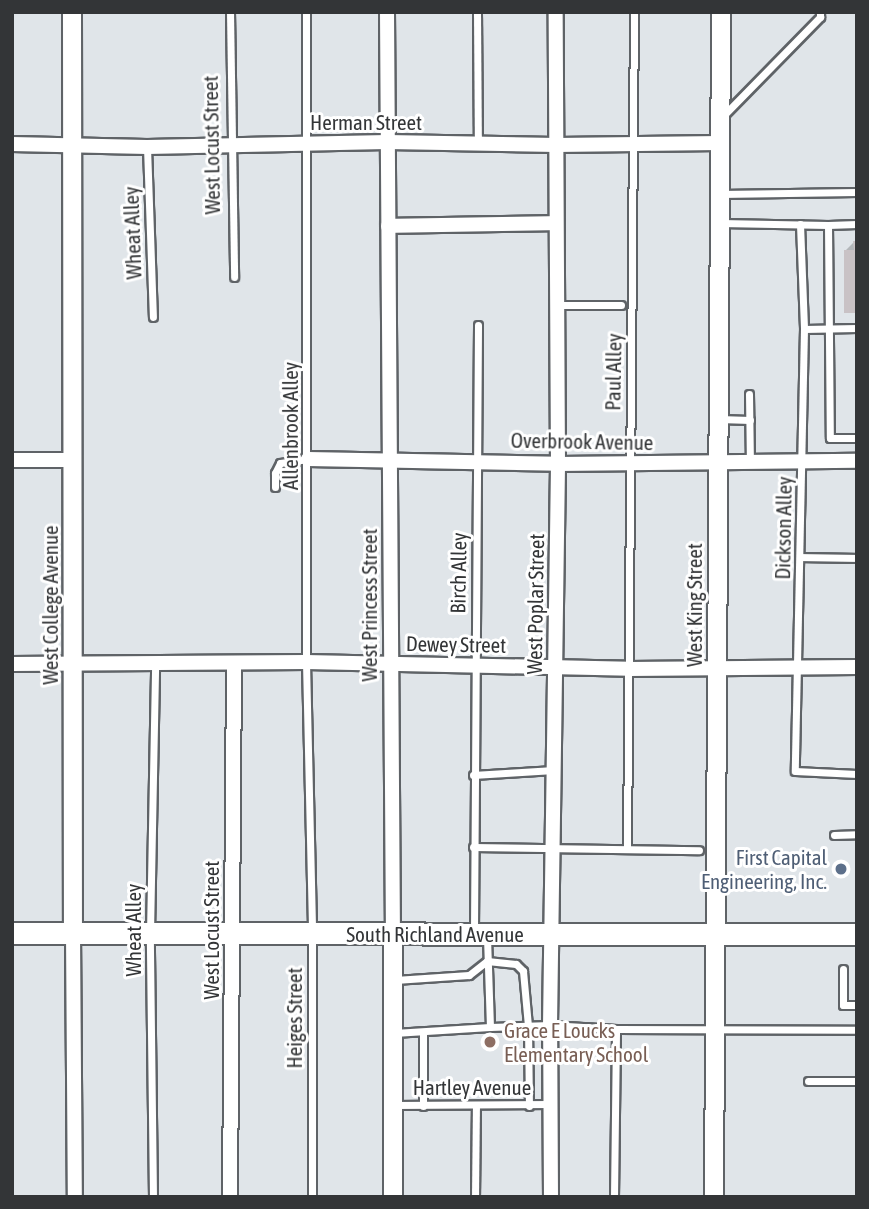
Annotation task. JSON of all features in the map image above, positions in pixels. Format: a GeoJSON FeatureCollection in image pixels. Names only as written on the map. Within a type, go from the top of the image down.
{"type":"FeatureCollection","features":[{"type":"Feature","properties":{"kind":"main road","name":"South Richland Avenue"},"geometry":{"type":"LineString","coordinates":[[12,933],[857,934]]}},
{"type":"Feature","properties":{"kind":"street","name":"West College Avenue"},"geometry":{"type":"LineString","coordinates":[[72,12],[75,1197]]}},
{"type":"Feature","properties":{"kind":"street","name":"West Princess Street"},"geometry":{"type":"LineString","coordinates":[[387,12],[393,1197]]}},
{"type":"Feature","properties":{"kind":"street","name":"West Poplar Street"},"geometry":{"type":"LineString","coordinates":[[551,1197],[550,1025],[558,464],[556,12]]}},
{"type":"Feature","properties":{"kind":"street","name":"West King Street"},"geometry":{"type":"LineString","coordinates":[[714,1197],[721,12]]}},
{"type":"Feature","properties":{"kind":"street","name":"Herman Street"},"geometry":{"type":"LineString","coordinates":[[12,144],[147,147],[387,142],[556,145],[720,143]]}},
{"type":"Feature","properties":{"kind":"street"},"geometry":{"type":"LineString","coordinates":[[388,226],[556,223]]}},
{"type":"Feature","properties":{"kind":"street","name":"Overbrook Avenue"},"geometry":{"type":"LineString","coordinates":[[308,459],[558,464],[857,461]]}},
{"type":"Feature","properties":{"kind":"street"},"geometry":{"type":"LineString","coordinates":[[12,460],[72,460]]}},
{"type":"Feature","properties":{"kind":"street","name":"Dewey Street"},"geometry":{"type":"LineString","coordinates":[[12,664],[306,662],[717,670],[857,667]]}},
{"type":"Feature","properties":{"kind":"street","name":"West Locust Street"},"geometry":{"type":"LineString","coordinates":[[230,1197],[234,663]]}},
{"type":"Feature","properties":{"kind":"lane","name":"West Locust Street"},"geometry":{"type":"LineString","coordinates":[[230,12],[234,276]]}},
{"type":"Feature","properties":{"kind":"lane","name":"Allenbrook Alley"},"geometry":{"type":"LineString","coordinates":[[306,12],[306,662],[310,839]]}},
{"type":"Feature","properties":{"kind":"lane"},"geometry":{"type":"LineString","coordinates":[[477,12],[478,143]]}},
{"type":"Feature","properties":{"kind":"lane","name":"Paul Alley"},"geometry":{"type":"LineString","coordinates":[[627,847],[634,12]]}},
{"type":"Feature","properties":{"kind":"lane"},"geometry":{"type":"LineString","coordinates":[[720,119],[820,17],[820,12]]}},
{"type":"Feature","properties":{"kind":"lane","name":"Wheat Alley"},"geometry":{"type":"LineString","coordinates":[[147,147],[153,317]]}},
{"type":"Feature","properties":{"kind":"lane"},"geometry":{"type":"LineString","coordinates":[[720,194],[857,192]]}},
{"type":"Feature","properties":{"kind":"lane"},"geometry":{"type":"LineString","coordinates":[[719,223],[857,224]]}},
{"type":"Feature","properties":{"kind":"lane","name":"Dickson Alley"},"geometry":{"type":"LineString","coordinates":[[800,224],[804,329],[803,461],[795,771],[857,775]]}},
{"type":"Feature","properties":{"kind":"lane"},"geometry":{"type":"LineString","coordinates":[[828,225],[830,438],[857,438]]}},
{"type":"Feature","properties":{"kind":"lane"},"geometry":{"type":"LineString","coordinates":[[557,305],[621,305]]}},
{"type":"Feature","properties":{"kind":"lane","name":"Birch Alley"},"geometry":{"type":"LineString","coordinates":[[478,325],[473,847],[480,935],[487,961],[490,1027]]}},
{"type":"Feature","properties":{"kind":"lane"},"geometry":{"type":"LineString","coordinates":[[804,329],[857,328]]}},
{"type":"Feature","properties":{"kind":"lane"},"geometry":{"type":"LineString","coordinates":[[749,394],[751,462]]}},
{"type":"Feature","properties":{"kind":"lane"},"geometry":{"type":"LineString","coordinates":[[717,419],[750,420]]}},
{"type":"Feature","properties":{"kind":"lane"},"geometry":{"type":"LineString","coordinates":[[275,487],[275,473],[280,463],[308,459]]}},
{"type":"Feature","properties":{"kind":"lane"},"geometry":{"type":"LineString","coordinates":[[800,557],[857,558]]}},
{"type":"Feature","properties":{"kind":"lane","name":"Wheat Alley"},"geometry":{"type":"LineString","coordinates":[[153,1197],[150,933],[155,664]]}},
{"type":"Feature","properties":{"kind":"lane"},"geometry":{"type":"LineString","coordinates":[[473,775],[554,770]]}},
{"type":"Feature","properties":{"kind":"lane"},"geometry":{"type":"LineString","coordinates":[[834,835],[857,834]]}},
{"type":"Feature","properties":{"kind":"lane","name":"Heiges Street"},"geometry":{"type":"LineString","coordinates":[[310,839],[312,1197]]}},
{"type":"Feature","properties":{"kind":"lane"},"geometry":{"type":"LineString","coordinates":[[473,847],[699,850]]}},
{"type":"Feature","properties":{"kind":"lane"},"geometry":{"type":"LineString","coordinates":[[393,981],[427,975],[469,975],[487,961],[512,961],[523,971],[528,1026],[529,1106]]}},
{"type":"Feature","properties":{"kind":"lane"},"geometry":{"type":"LineString","coordinates":[[843,969],[843,1004],[857,1005]]}},
{"type":"Feature","properties":{"kind":"lane"},"geometry":{"type":"LineString","coordinates":[[393,1033],[550,1025],[616,1029],[857,1030]]}},
{"type":"Feature","properties":{"kind":"lane"},"geometry":{"type":"LineString","coordinates":[[614,1197],[616,1029]]}},
{"type":"Feature","properties":{"kind":"lane"},"geometry":{"type":"LineString","coordinates":[[423,1032],[423,1105]]}},
{"type":"Feature","properties":{"kind":"lane"},"geometry":{"type":"LineString","coordinates":[[808,1081],[857,1081]]}},
{"type":"Feature","properties":{"kind":"lane","name":"Hartley Avenue"},"geometry":{"type":"LineString","coordinates":[[393,1104],[551,1104]]}},
{"type":"Feature","properties":{"kind":"lane"},"geometry":{"type":"LineString","coordinates":[[475,1106],[475,1197]]}},
{"type":"Feature","properties":{"kind":"building"},"geometry":{"type":"Polygon","coordinates":[[[853,241],[857,241],[857,313],[844,313],[844,250],[854,250],[853,241]]]}},
{"type":"Feature","properties":{"kind":"place","name":"First Capital Engineering, Inc."},"geometry":{"type":"Point","coordinates":[841,869]}},
{"type":"Feature","properties":{"kind":"place","name":"Grace E Loucks Elementary School"},"geometry":{"type":"Point","coordinates":[490,1042]}}]}
